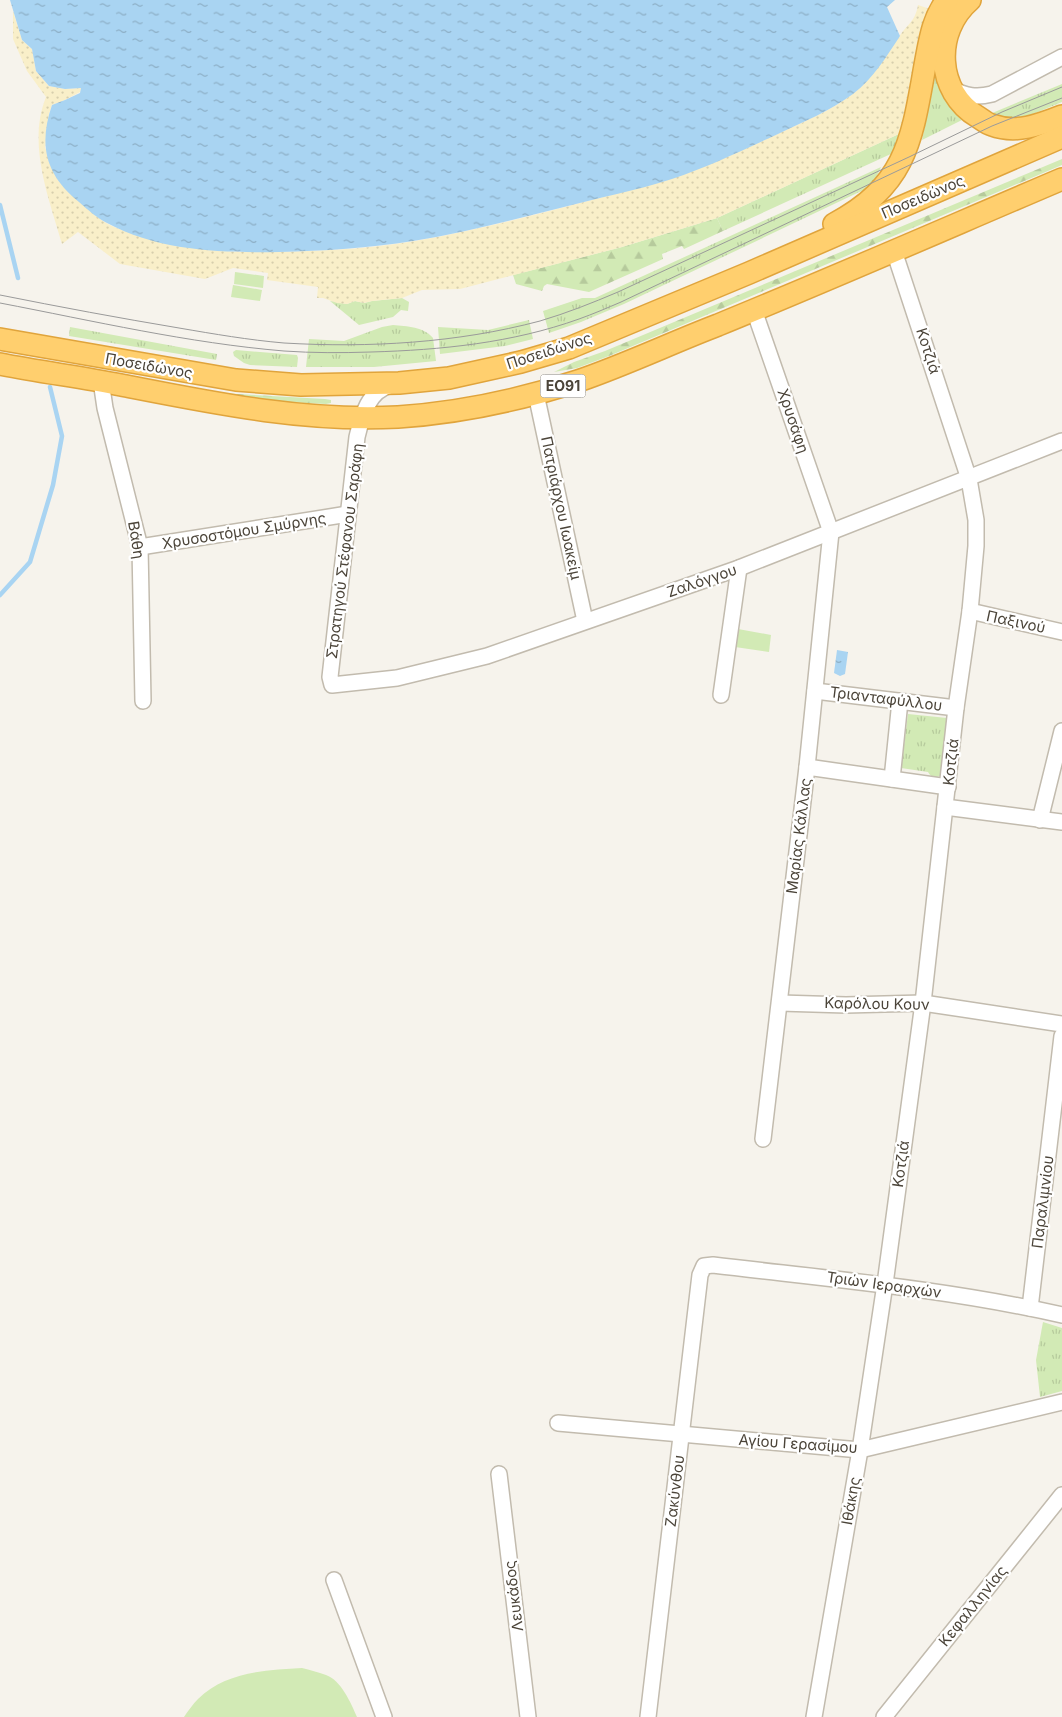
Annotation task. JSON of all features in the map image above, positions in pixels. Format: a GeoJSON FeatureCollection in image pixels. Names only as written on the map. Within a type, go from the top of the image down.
{"type":"FeatureCollection","features":[{"type":"Feature","properties":{"kind":"highway"},"geometry":{"type":"LineString","coordinates":[[749,273],[848,216],[876,195],[888,182],[909,143],[932,31],[938,14],[947,0]]}},
{"type":"Feature","properties":{"kind":"highway"},"geometry":{"type":"LineString","coordinates":[[970,0],[953,21],[946,39],[944,59],[947,79],[951,88],[966,108],[992,126],[1006,128],[1026,128],[1062,116]]}},
{"type":"Feature","properties":{"kind":"highway","name":"Ποσειδώνος"},"geometry":{"type":"LineString","coordinates":[[0,339],[236,380],[301,385],[399,383],[449,378],[520,362],[569,348],[749,273],[1062,137]]}},
{"type":"Feature","properties":{"kind":"highway","name":"Ποσειδώνος"},"geometry":{"type":"LineString","coordinates":[[0,364],[101,381],[238,408],[282,414],[335,418],[419,415],[482,406],[536,394],[580,380],[754,310],[1062,179]]}},
{"type":"Feature","properties":{"kind":"highway"},"geometry":{"type":"LineString","coordinates":[[996,207],[1062,195]]}},
{"type":"Feature","properties":{"kind":"street"},"geometry":{"type":"LineString","coordinates":[[951,88],[970,96],[979,97],[992,94],[1062,57]]}},
{"type":"Feature","properties":{"kind":"street","name":"Κοτζιά"},"geometry":{"type":"LineString","coordinates":[[885,1284],[923,1003],[956,708],[970,611],[976,546],[976,520],[970,479],[894,251]]}},
{"type":"Feature","properties":{"kind":"street","name":"Χρυσάφη"},"geometry":{"type":"LineString","coordinates":[[754,310],[831,532]]}},
{"type":"Feature","properties":{"kind":"street","name":"Βάθη"},"geometry":{"type":"LineString","coordinates":[[101,381],[140,547],[143,701]]}},
{"type":"Feature","properties":{"kind":"street"},"geometry":{"type":"LineString","coordinates":[[361,417],[372,397],[387,386],[399,383]]}},
{"type":"Feature","properties":{"kind":"street","name":"Πατριάρχου Ιωακείμ"},"geometry":{"type":"LineString","coordinates":[[536,394],[585,621]]}},
{"type":"Feature","properties":{"kind":"street","name":"Στρατηγού Στέφανου Σαράφη"},"geometry":{"type":"LineString","coordinates":[[332,685],[330,677],[357,437],[361,417]]}},
{"type":"Feature","properties":{"kind":"street","name":"Ζαλόγγου"},"geometry":{"type":"LineString","coordinates":[[332,685],[397,678],[487,656],[740,568],[970,479],[1062,441]]}},
{"type":"Feature","properties":{"kind":"street","name":"Χρυσοστόμου Σμύρνης"},"geometry":{"type":"LineString","coordinates":[[140,547],[348,514]]}},
{"type":"Feature","properties":{"kind":"street","name":"Μαρίας Κάλλας"},"geometry":{"type":"LineString","coordinates":[[763,1139],[807,767],[831,532]]}},
{"type":"Feature","properties":{"kind":"street"},"geometry":{"type":"LineString","coordinates":[[721,695],[740,568]]}},
{"type":"Feature","properties":{"kind":"street","name":"Παξινού"},"geometry":{"type":"LineString","coordinates":[[970,611],[1062,632]]}},
{"type":"Feature","properties":{"kind":"street","name":"Τριανταφύλλου"},"geometry":{"type":"LineString","coordinates":[[815,691],[956,708]]}},
{"type":"Feature","properties":{"kind":"street"},"geometry":{"type":"LineString","coordinates":[[892,779],[900,701]]}},
{"type":"Feature","properties":{"kind":"street"},"geometry":{"type":"LineString","coordinates":[[1040,820],[1062,731]]}},
{"type":"Feature","properties":{"kind":"street"},"geometry":{"type":"LineString","coordinates":[[807,767],[948,786]]}},
{"type":"Feature","properties":{"kind":"street"},"geometry":{"type":"LineString","coordinates":[[945,807],[1062,822]]}},
{"type":"Feature","properties":{"kind":"street","name":"Καρόλου Κουν"},"geometry":{"type":"LineString","coordinates":[[780,1003],[923,1003],[1062,1024]]}},
{"type":"Feature","properties":{"kind":"street","name":"Παραλιμνίου"},"geometry":{"type":"LineString","coordinates":[[1030,1308],[1062,1036]]}},
{"type":"Feature","properties":{"kind":"street","name":"Τριών Ιεραρχών"},"geometry":{"type":"LineString","coordinates":[[704,1266],[712,1265],[885,1284],[1062,1315]]}},
{"type":"Feature","properties":{"kind":"street","name":"Ζακύνθου"},"geometry":{"type":"LineString","coordinates":[[648,1717],[700,1276],[704,1266]]}},
{"type":"Feature","properties":{"kind":"street","name":"Ιθάκης"},"geometry":{"type":"LineString","coordinates":[[814,1717],[860,1450],[885,1284]]}},
{"type":"Feature","properties":{"kind":"street","name":"Αγίου Γερασίμου"},"geometry":{"type":"LineString","coordinates":[[558,1423],[860,1450],[1062,1402]]}},
{"type":"Feature","properties":{"kind":"street","name":"Λευκάδος"},"geometry":{"type":"LineString","coordinates":[[499,1474],[528,1717]]}},
{"type":"Feature","properties":{"kind":"street","name":"Κεφαλληνίας"},"geometry":{"type":"LineString","coordinates":[[884,1717],[1062,1495]]}},
{"type":"Feature","properties":{"kind":"street"},"geometry":{"type":"LineString","coordinates":[[334,1580],[384,1717]]}},
{"type":"Feature","properties":{"kind":"green space"},"geometry":{"type":"Polygon","coordinates":[[[936,71],[947,101],[962,120],[922,140],[936,71]]]}},
{"type":"Feature","properties":{"kind":"green space"},"geometry":{"type":"Polygon","coordinates":[[[1062,84],[1062,102],[1009,124],[985,116],[1062,84]]]}},
{"type":"Feature","properties":{"kind":"green space"},"geometry":{"type":"Polygon","coordinates":[[[901,133],[893,153],[723,231],[717,218],[901,133]]]}},
{"type":"Feature","properties":{"kind":"green space"},"geometry":{"type":"Polygon","coordinates":[[[1062,159],[1062,165],[609,356],[577,368],[554,372],[574,362],[605,351],[1062,159]]]}},
{"type":"Feature","properties":{"kind":"green space"},"geometry":{"type":"Polygon","coordinates":[[[881,167],[872,186],[624,304],[549,333],[543,311],[582,298],[595,298],[881,167]]]}},
{"type":"Feature","properties":{"kind":"green space"},"geometry":{"type":"Polygon","coordinates":[[[717,218],[723,231],[684,249],[682,246],[662,254],[663,259],[589,292],[547,284],[542,291],[516,284],[513,275],[622,247],[717,218]]]}},
{"type":"Feature","properties":{"kind":"green space"},"geometry":{"type":"Polygon","coordinates":[[[235,272],[264,276],[263,288],[234,284],[235,272]]]}},
{"type":"Feature","properties":{"kind":"green space"},"geometry":{"type":"Polygon","coordinates":[[[233,285],[262,290],[260,301],[231,297],[233,285]]]}},
{"type":"Feature","properties":{"kind":"green space"},"geometry":{"type":"Polygon","coordinates":[[[402,298],[409,302],[408,311],[401,310],[393,317],[359,325],[330,301],[347,304],[355,301],[364,303],[402,298]]]}},
{"type":"Feature","properties":{"kind":"green space"},"geometry":{"type":"Polygon","coordinates":[[[529,320],[533,339],[505,346],[440,354],[438,327],[488,330],[529,320]]]}},
{"type":"Feature","properties":{"kind":"green space"},"geometry":{"type":"Polygon","coordinates":[[[393,325],[415,328],[429,334],[433,338],[436,361],[374,367],[306,367],[309,339],[344,341],[382,327],[393,325]]]}},
{"type":"Feature","properties":{"kind":"green space"},"geometry":{"type":"Polygon","coordinates":[[[70,327],[217,354],[216,360],[69,336],[70,327]]]}},
{"type":"Feature","properties":{"kind":"green space"},"geometry":{"type":"Polygon","coordinates":[[[236,350],[297,355],[297,367],[250,365],[234,356],[233,352],[236,350]]]}},
{"type":"Feature","properties":{"kind":"green space"},"geometry":{"type":"Polygon","coordinates":[[[220,393],[325,399],[331,400],[331,403],[285,402],[219,395],[220,393]]]}},
{"type":"Feature","properties":{"kind":"green space"},"geometry":{"type":"Polygon","coordinates":[[[738,629],[771,635],[769,652],[735,647],[738,629]]]}},
{"type":"Feature","properties":{"kind":"green space"},"geometry":{"type":"Polygon","coordinates":[[[908,714],[947,718],[940,776],[934,777],[928,772],[901,768],[908,714]]]}},
{"type":"Feature","properties":{"kind":"green space"},"geometry":{"type":"Polygon","coordinates":[[[1043,1322],[1062,1328],[1062,1391],[1040,1397],[1036,1360],[1043,1322]]]}},
{"type":"Feature","properties":{"kind":"green space"},"geometry":{"type":"Polygon","coordinates":[[[302,1668],[326,1675],[336,1682],[345,1693],[357,1717],[184,1717],[198,1699],[209,1690],[233,1678],[260,1672],[302,1668]]]}},
{"type":"Feature","properties":{"kind":"sand"},"geometry":{"type":"Polygon","coordinates":[[[918,5],[933,10],[901,133],[717,218],[622,247],[460,289],[422,290],[402,298],[364,303],[355,301],[347,304],[317,298],[318,287],[267,280],[268,273],[233,268],[205,279],[120,264],[78,232],[62,244],[46,190],[39,152],[41,115],[46,97],[27,71],[13,39],[13,11],[22,40],[32,49],[36,71],[49,86],[65,89],[81,88],[80,92],[52,105],[49,114],[45,148],[79,198],[103,221],[134,234],[167,243],[209,250],[238,252],[314,251],[395,244],[473,230],[646,186],[716,162],[811,118],[854,93],[873,73],[911,22],[918,5]]]}},
{"type":"Feature","properties":{"kind":"water"},"geometry":{"type":"Polygon","coordinates":[[[10,0],[895,0],[887,7],[900,36],[873,75],[853,94],[835,106],[712,164],[672,179],[487,226],[413,241],[330,250],[235,252],[169,245],[127,232],[100,219],[68,192],[52,170],[46,147],[46,134],[52,105],[80,93],[81,88],[65,89],[49,86],[36,71],[32,49],[22,40],[10,0]]]}},
{"type":"Feature","properties":{"kind":"water"},"geometry":{"type":"Polygon","coordinates":[[[837,650],[848,652],[845,674],[840,676],[834,673],[837,650]]]}},
{"type":"Feature","properties":{"kind":"waterway"},"geometry":{"type":"LineString","coordinates":[[0,205],[18,278]]}},
{"type":"Feature","properties":{"kind":"waterway"},"geometry":{"type":"LineString","coordinates":[[0,595],[30,562],[53,485],[62,436],[50,387]]}},
{"type":"Feature","properties":{"kind":"tram line"},"geometry":{"type":"LineString","coordinates":[[0,295],[245,339],[284,343],[348,345],[413,342],[445,339],[509,328],[560,315],[618,292],[1002,112],[1062,87]]}},
{"type":"Feature","properties":{"kind":"tram line"},"geometry":{"type":"LineString","coordinates":[[0,303],[212,343],[284,351],[338,353],[397,351],[476,344],[528,334],[584,317],[621,302],[992,126],[1062,98]]}}]}
